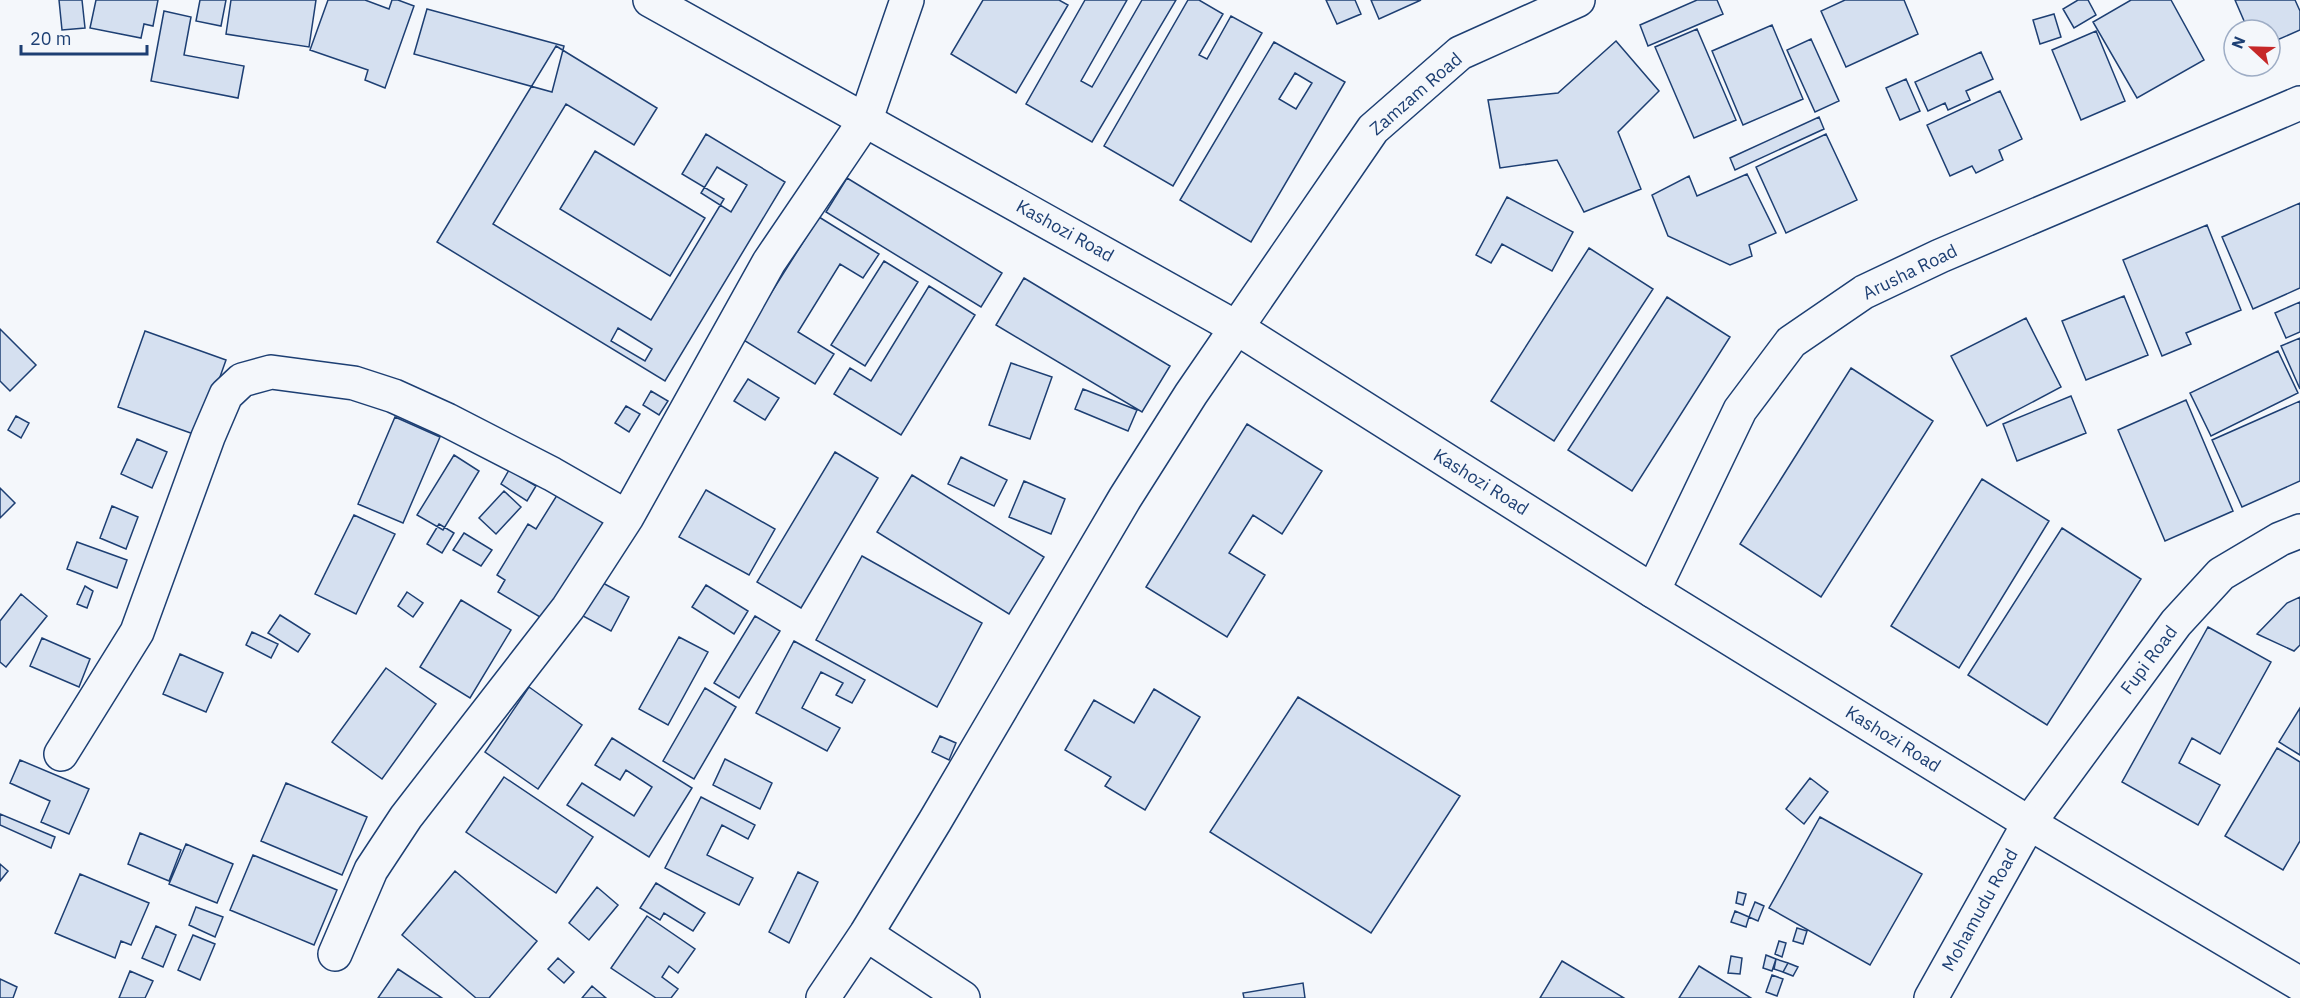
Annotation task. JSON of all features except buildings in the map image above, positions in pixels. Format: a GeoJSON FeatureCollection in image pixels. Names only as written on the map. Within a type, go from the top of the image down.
{"type":"FeatureCollection","features":[{"type":"Feature","properties":{"kind":"street","name":"Kashozi Road"},"geometry":{"type":"LineString","coordinates":[[651,0],[1236,328],[1653,591],[2029,823],[2300,984]]}},
{"type":"Feature","properties":{"kind":"street"},"geometry":{"type":"LineString","coordinates":[[335,954],[372,870],[406,817],[568,608],[627,517],[769,262],[866,119],[907,0]]}},
{"type":"Feature","properties":{"kind":"street","name":"Zamzam Road"},"geometry":{"type":"LineString","coordinates":[[823,998],[866,934],[936,821],[1125,498],[1191,394],[1373,129],[1460,53],[1578,0]]}},
{"type":"Feature","properties":{"kind":"street","name":"Arusha Road"},"geometry":{"type":"LineString","coordinates":[[1653,591],[1740,410],[1791,342],[1864,292],[1962,247],[2300,103]]}},
{"type":"Feature","properties":{"kind":"street"},"geometry":{"type":"LineString","coordinates":[[61,754],[137,632],[212,426],[226,395],[242,381],[271,372],[354,382],[394,396],[447,420],[552,474],[627,517]]}},
{"type":"Feature","properties":{"kind":"street","name":"Fupi Road"},"geometry":{"type":"LineString","coordinates":[[2029,823],[2176,623],[2221,574],[2280,538],[2300,531]]}},
{"type":"Feature","properties":{"kind":"street","name":"Mohamudu Road"},"geometry":{"type":"LineString","coordinates":[[1931,998],[2029,823]]}},
{"type":"Feature","properties":{"kind":"street"},"geometry":{"type":"LineString","coordinates":[[866,934],[963,998]]}}]}
